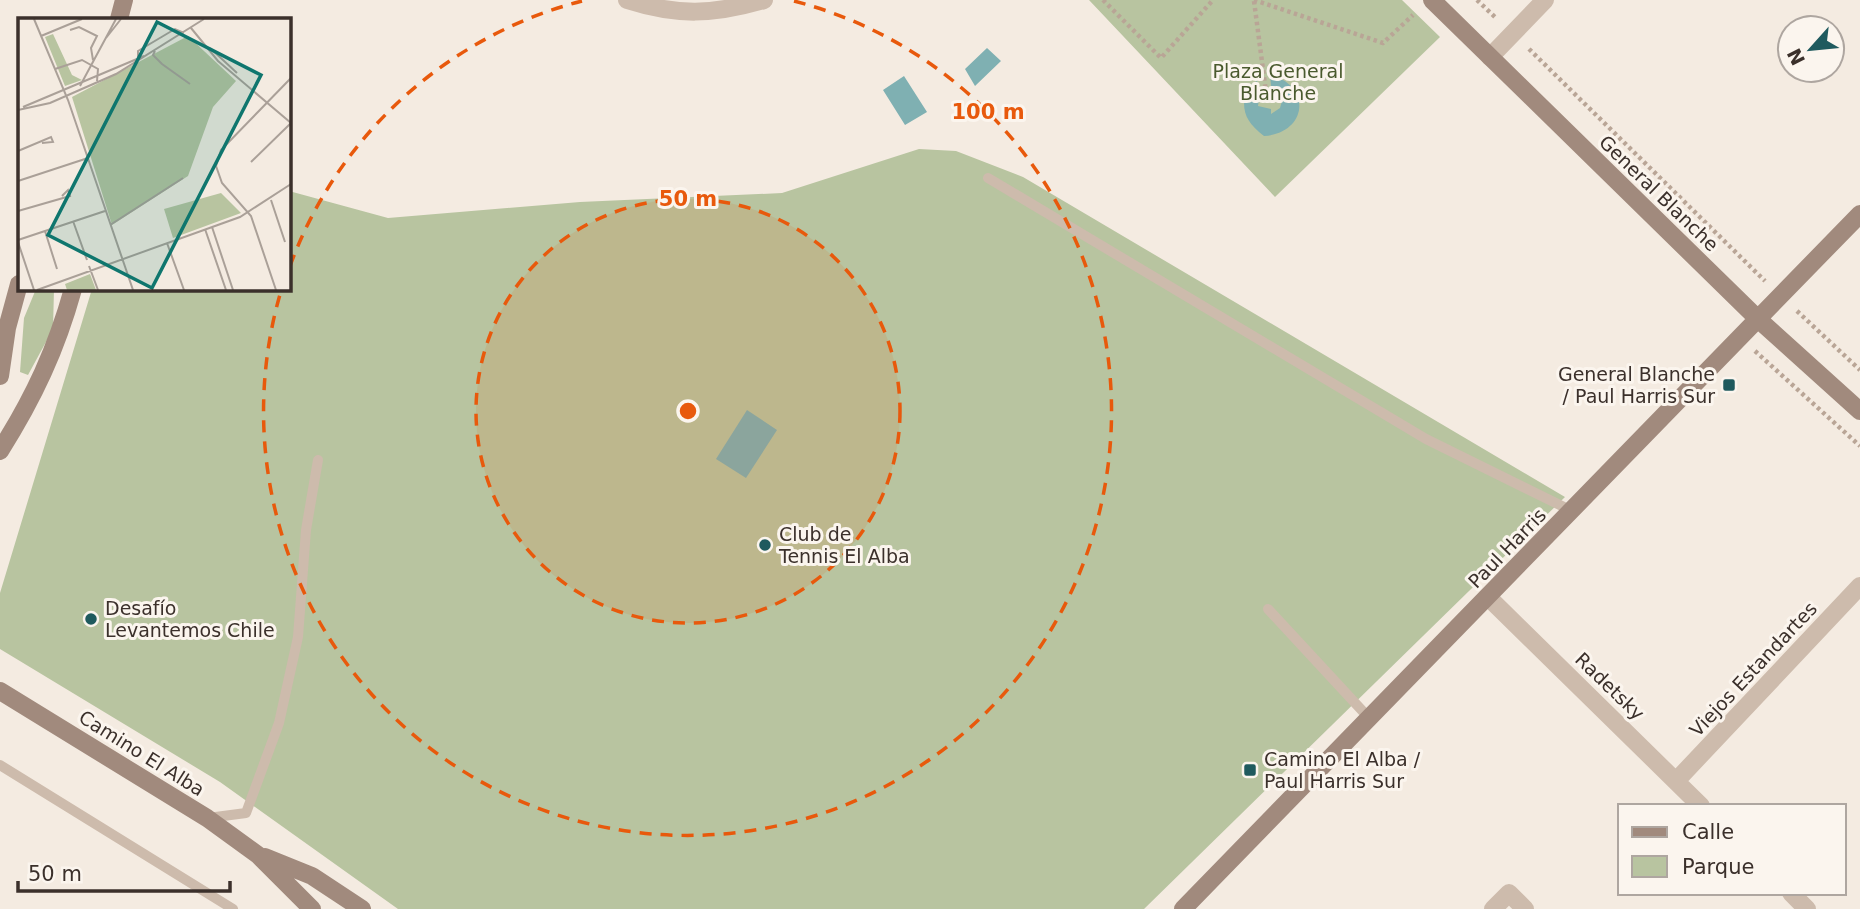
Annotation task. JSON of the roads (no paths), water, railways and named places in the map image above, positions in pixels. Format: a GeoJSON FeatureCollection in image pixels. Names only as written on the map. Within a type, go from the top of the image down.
{"type":"FeatureCollection","features":[{"type":"Feature","properties":{"kind":"street"},"geometry":{"type":"LineString","coordinates":[[119,18],[124,0]]}},
{"type":"Feature","properties":{"kind":"street"},"geometry":{"type":"LineString","coordinates":[[627,0],[663,11],[689,13],[727,9],[764,0]]}},
{"type":"Feature","properties":{"kind":"street","name":"General Blanche"},"geometry":{"type":"LineString","coordinates":[[1432,0],[1759,320],[1860,411]]}},
{"type":"Feature","properties":{"kind":"street"},"geometry":{"type":"LineString","coordinates":[[1490,57],[1545,0]]}},
{"type":"Feature","properties":{"kind":"street","name":"Paul Harris"},"geometry":{"type":"LineString","coordinates":[[1184,908],[1860,214]]}},
{"type":"Feature","properties":{"kind":"street"},"geometry":{"type":"LineString","coordinates":[[0,376],[6,328],[18,287]]}},
{"type":"Feature","properties":{"kind":"street"},"geometry":{"type":"LineString","coordinates":[[0,451],[32,400],[58,343],[73,290]]}},
{"type":"Feature","properties":{"kind":"street","name":"Viejos Estandartes"},"geometry":{"type":"LineString","coordinates":[[1676,781],[1860,586]]}},
{"type":"Feature","properties":{"kind":"street","name":"Radetsky"},"geometry":{"type":"LineString","coordinates":[[1488,597],[1700,804]]}},
{"type":"Feature","properties":{"kind":"street","name":"Camino El Alba"},"geometry":{"type":"LineString","coordinates":[[0,691],[207,818],[258,855],[312,909]]}},
{"type":"Feature","properties":{"kind":"street","name":"Camino El Alba"},"geometry":{"type":"LineString","coordinates":[[258,855],[312,876],[362,909]]}},
{"type":"Feature","properties":{"kind":"street"},"geometry":{"type":"LineString","coordinates":[[1493,909],[1508,893],[1525,909]]}},
{"type":"Feature","properties":{"kind":"street"},"geometry":{"type":"LineString","coordinates":[[1793,895],[1807,909]]}},
{"type":"Feature","properties":{"kind":"lane"},"geometry":{"type":"LineString","coordinates":[[988,178],[1426,439],[1572,511]]}},
{"type":"Feature","properties":{"kind":"lane"},"geometry":{"type":"LineString","coordinates":[[207,818],[246,813],[279,723],[299,637],[306,530],[318,460]]}},
{"type":"Feature","properties":{"kind":"lane"},"geometry":{"type":"LineString","coordinates":[[1268,610],[1369,718]]}},
{"type":"Feature","properties":{"kind":"lane"},"geometry":{"type":"LineString","coordinates":[[0,765],[233,909]]}},
{"type":"Feature","properties":{"kind":"water"},"geometry":{"type":"Polygon","coordinates":[[[987,48],[1001,61],[975,86],[965,69],[987,48]]]}},
{"type":"Feature","properties":{"kind":"water"},"geometry":{"type":"Polygon","coordinates":[[[1270,75],[1284,80],[1293,88],[1299,108],[1289,127],[1279,133],[1264,136],[1246,115],[1245,95],[1246,87],[1257,81],[1260,93],[1258,106],[1271,109],[1271,114],[1280,108],[1282,101],[1272,95],[1270,75]]]}},
{"type":"Feature","properties":{"kind":"water"},"geometry":{"type":"Polygon","coordinates":[[[904,76],[927,112],[905,125],[883,90],[904,76]]]}},
{"type":"Feature","properties":{"kind":"water"},"geometry":{"type":"Polygon","coordinates":[[[747,410],[777,430],[746,478],[716,459],[747,410]]]}},
{"type":"Feature","properties":{"kind":"place","name":"General Blanche / Paul Harris Sur"},"geometry":{"type":"Point","coordinates":[1729,385]}},
{"type":"Feature","properties":{"kind":"place","name":"Club de Tennis El Alba"},"geometry":{"type":"Point","coordinates":[765,545]}},
{"type":"Feature","properties":{"kind":"place","name":"Desafío Levantemos Chile"},"geometry":{"type":"Point","coordinates":[91,619]}},
{"type":"Feature","properties":{"kind":"place","name":"Camino El Alba / Paul Harris Sur"},"geometry":{"type":"Point","coordinates":[1250,770]}},
{"type":"Feature","properties":{"kind":"park label","name":"Plaza General Blanche"},"geometry":{"type":"Point","coordinates":[1278,82]}}]}
